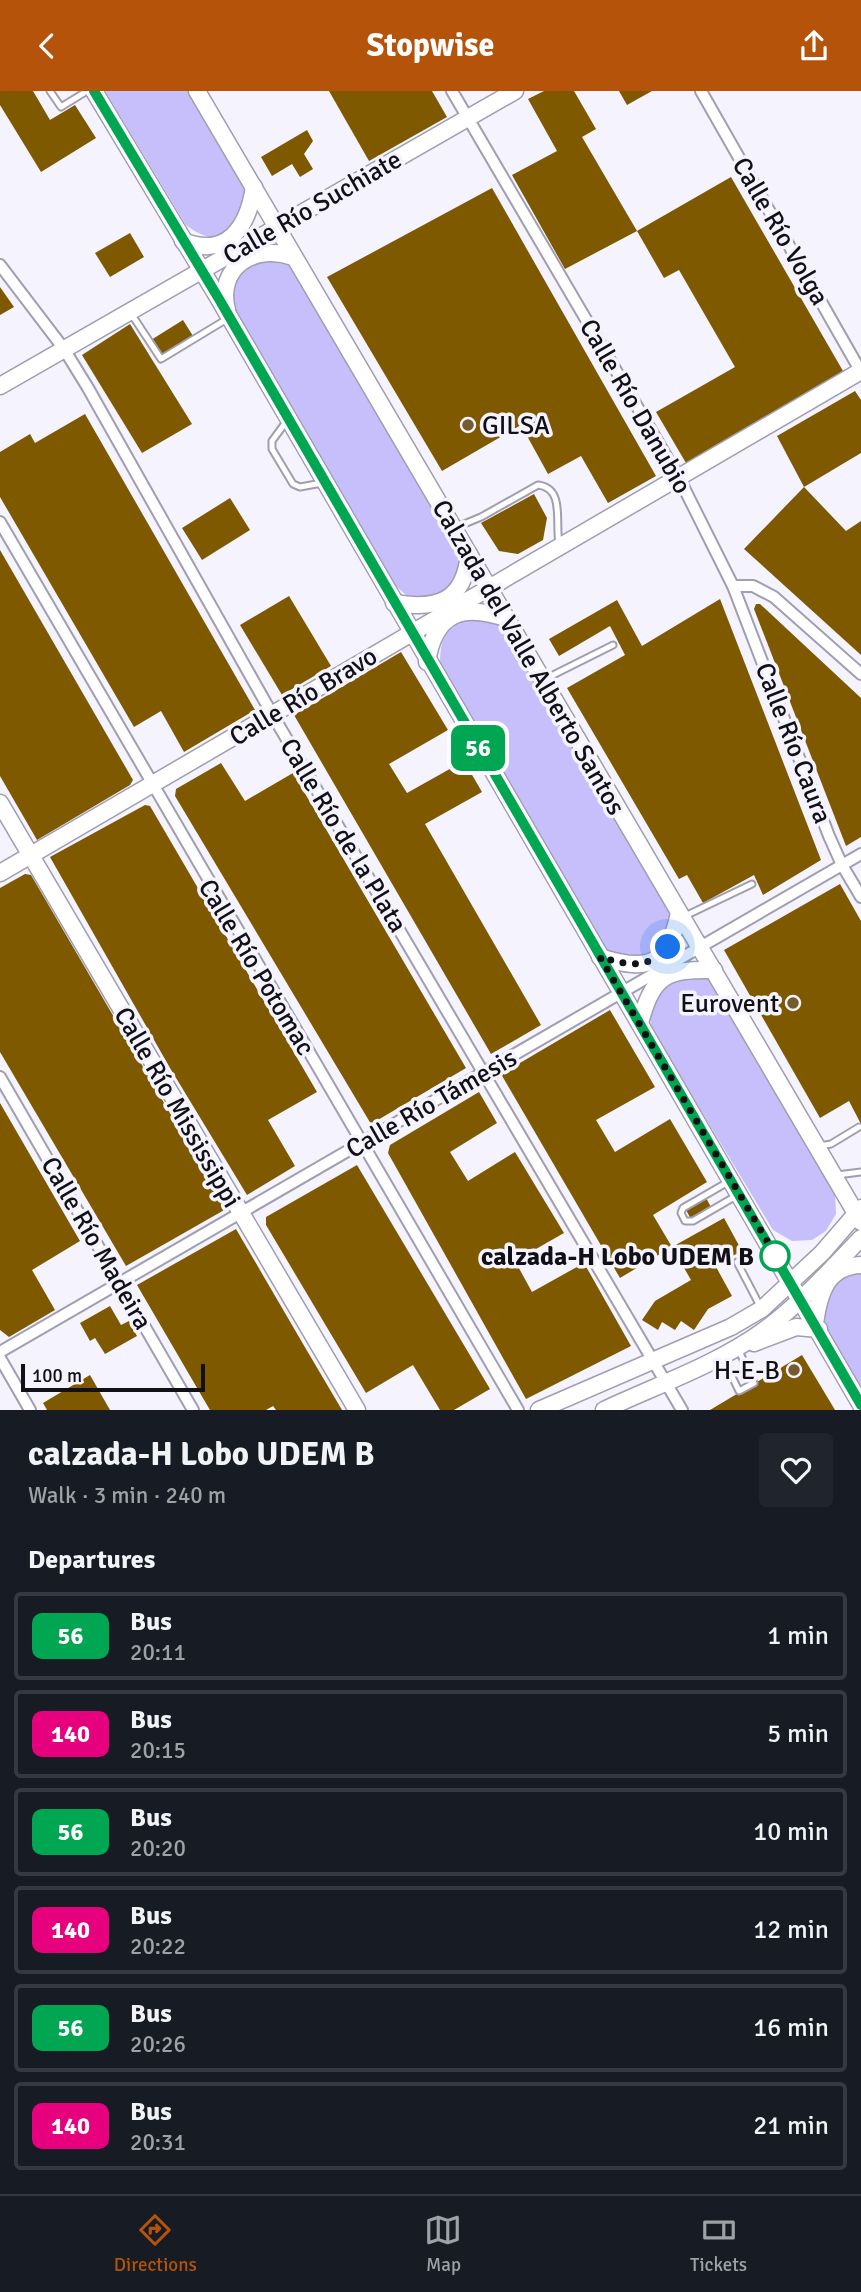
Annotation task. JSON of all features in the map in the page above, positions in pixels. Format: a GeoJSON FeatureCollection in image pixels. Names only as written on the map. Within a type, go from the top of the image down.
{"type":"FeatureCollection","features":[{"type":"Feature","properties":{"kind":"main road"},"geometry":{"type":"LineString","coordinates":[[94,91],[201,270],[861,1405]]}},
{"type":"Feature","properties":{"kind":"main road","name":"Calzada del Valle Alberto Santos"},"geometry":{"type":"LineString","coordinates":[[197,91],[833,1176],[859,1214]]}},
{"type":"Feature","properties":{"kind":"main road","name":"Calle Río Suchiate"},"geometry":{"type":"LineString","coordinates":[[0,386],[275,226],[515,91]]}},
{"type":"Feature","properties":{"kind":"main road"},"geometry":{"type":"LineString","coordinates":[[183,241],[199,248],[213,248],[229,238],[251,210],[254,187]]}},
{"type":"Feature","properties":{"kind":"main road"},"geometry":{"type":"LineString","coordinates":[[229,318],[226,286],[232,271],[244,259],[271,251],[293,257]]}},
{"type":"Feature","properties":{"kind":"main road","name":"Calle Río Bravo"},"geometry":{"type":"LineString","coordinates":[[0,873],[152,787],[410,632],[861,371]]}},
{"type":"Feature","properties":{"kind":"main road"},"geometry":{"type":"LineString","coordinates":[[394,603],[427,606],[443,601],[461,585],[467,573],[469,554]]}},
{"type":"Feature","properties":{"kind":"main road"},"geometry":{"type":"LineString","coordinates":[[427,662],[434,637],[446,619],[470,611],[489,612],[508,619]]}},
{"type":"Feature","properties":{"kind":"main road","name":"Calle Río Mississippi"},"geometry":{"type":"LineString","coordinates":[[0,803],[357,1410]]}},
{"type":"Feature","properties":{"kind":"main road"},"geometry":{"type":"LineString","coordinates":[[600,957],[635,965],[659,957],[673,940],[680,915]]}},
{"type":"Feature","properties":{"kind":"main road"},"geometry":{"type":"LineString","coordinates":[[640,1023],[649,994],[664,977],[685,969],[714,970]]}},
{"type":"Feature","properties":{"kind":"main road"},"geometry":{"type":"LineString","coordinates":[[539,1410],[731,1327],[762,1309],[792,1283],[859,1214]]}},
{"type":"Feature","properties":{"kind":"main road"},"geometry":{"type":"LineString","coordinates":[[604,1410],[739,1346],[801,1299],[861,1238]]}},
{"type":"Feature","properties":{"kind":"main road"},"geometry":{"type":"LineString","coordinates":[[817,1326],[822,1288],[831,1277],[848,1267],[861,1265]]}},
{"type":"Feature","properties":{"kind":"main road"},"geometry":{"type":"LineString","coordinates":[[739,1346],[769,1339],[796,1327],[817,1326]]}},
{"type":"Feature","properties":{"kind":"street","name":"Calle Río Danubio"},"geometry":{"type":"LineString","coordinates":[[452,91],[679,478],[733,586]]}},
{"type":"Feature","properties":{"kind":"street","name":"Calle Río Volga"},"geometry":{"type":"LineString","coordinates":[[701,91],[861,371]]}},
{"type":"Feature","properties":{"kind":"street","name":"Calle Río de la Plata"},"geometry":{"type":"LineString","coordinates":[[0,265],[64,348],[272,714],[682,1410]]}},
{"type":"Feature","properties":{"kind":"street","name":"Calle Río Potomac"},"geometry":{"type":"LineString","coordinates":[[0,522],[152,787],[518,1410]]}},
{"type":"Feature","properties":{"kind":"street"},"geometry":{"type":"LineString","coordinates":[[733,586],[753,586],[775,597],[861,674]]}},
{"type":"Feature","properties":{"kind":"street","name":"Calle Río Caura"},"geometry":{"type":"LineString","coordinates":[[733,586],[842,865],[861,897]]}},
{"type":"Feature","properties":{"kind":"street","name":"Calle Río Támesis"},"geometry":{"type":"LineString","coordinates":[[0,1352],[861,853]]}},
{"type":"Feature","properties":{"kind":"street","name":"Calle Río Madeira"},"geometry":{"type":"LineString","coordinates":[[0,1077],[193,1410]]}},
{"type":"Feature","properties":{"kind":"street"},"geometry":{"type":"LineString","coordinates":[[0,1359],[30,1410]]}},
{"type":"Feature","properties":{"kind":"lane"},"geometry":{"type":"LineString","coordinates":[[50,91],[61,107],[87,91]]}},
{"type":"Feature","properties":{"kind":"lane"},"geometry":{"type":"LineString","coordinates":[[129,311],[161,359],[229,318]]}},
{"type":"Feature","properties":{"kind":"lane"},"geometry":{"type":"LineString","coordinates":[[288,420],[272,441],[272,449],[293,484],[300,487],[325,483]]}},
{"type":"Feature","properties":{"kind":"lane"},"geometry":{"type":"LineString","coordinates":[[454,529],[538,485],[545,486],[552,489],[557,500],[556,528],[559,546]]}},
{"type":"Feature","properties":{"kind":"lane"},"geometry":{"type":"LineString","coordinates":[[543,680],[613,645]]}},
{"type":"Feature","properties":{"kind":"lane"},"geometry":{"type":"LineString","coordinates":[[680,915],[752,884]]}},
{"type":"Feature","properties":{"kind":"lane"},"geometry":{"type":"LineString","coordinates":[[817,1147],[831,1144],[859,1127]]}},
{"type":"Feature","properties":{"kind":"lane"},"geometry":{"type":"LineString","coordinates":[[833,1176],[861,1171]]}},
{"type":"Feature","properties":{"kind":"lane"},"geometry":{"type":"LineString","coordinates":[[734,1188],[693,1221],[685,1221],[681,1213],[683,1208],[734,1188]]}},
{"type":"Feature","properties":{"kind":"lane"},"geometry":{"type":"LineString","coordinates":[[737,1262],[762,1309]]}},
{"type":"Feature","properties":{"kind":"lane"},"geometry":{"type":"LineString","coordinates":[[721,1355],[739,1391],[754,1383],[739,1346]]}},
{"type":"Feature","properties":{"kind":"shaded area"},"geometry":{"type":"Polygon","coordinates":[[[105,91],[191,91],[249,188],[235,224],[228,232],[211,237],[186,225],[105,91]]]}},
{"type":"Feature","properties":{"kind":"shaded area"},"geometry":{"type":"Polygon","coordinates":[[[282,255],[299,271],[463,554],[461,574],[449,594],[411,599],[392,583],[230,303],[230,278],[243,261],[282,255]]]}},
{"type":"Feature","properties":{"kind":"shaded area"},"geometry":{"type":"Polygon","coordinates":[[[469,616],[506,625],[671,908],[666,936],[653,954],[634,958],[606,949],[440,665],[441,647],[446,635],[469,616]]]}},
{"type":"Feature","properties":{"kind":"shaded area"},"geometry":{"type":"Polygon","coordinates":[[[706,973],[835,1192],[836,1214],[826,1231],[812,1240],[792,1241],[773,1230],[651,1028],[649,1003],[661,982],[706,973]]]}},
{"type":"Feature","properties":{"kind":"shaded area"},"geometry":{"type":"Polygon","coordinates":[[[850,1273],[861,1273],[861,1386],[838,1350],[822,1307],[824,1295],[831,1284],[850,1273]]]}},
{"type":"Feature","properties":{"kind":"building"},"geometry":{"type":"Polygon","coordinates":[[[0,91],[33,91],[50,120],[75,105],[96,138],[41,172],[0,105],[0,91]]]}},
{"type":"Feature","properties":{"kind":"building"},"geometry":{"type":"Polygon","coordinates":[[[329,91],[432,91],[447,117],[369,161],[329,91]]]}},
{"type":"Feature","properties":{"kind":"building"},"geometry":{"type":"Polygon","coordinates":[[[544,91],[574,91],[596,129],[582,137],[637,231],[565,269],[512,175],[557,151],[528,99],[544,91]]]}},
{"type":"Feature","properties":{"kind":"building"},"geometry":{"type":"Polygon","coordinates":[[[619,91],[652,91],[627,105],[619,91]]]}},
{"type":"Feature","properties":{"kind":"building"},"geometry":{"type":"Polygon","coordinates":[[[307,130],[313,141],[304,154],[313,169],[300,177],[292,164],[272,176],[261,157],[307,130]]]}},
{"type":"Feature","properties":{"kind":"building"},"geometry":{"type":"Polygon","coordinates":[[[731,177],[843,371],[686,463],[656,412],[735,367],[679,270],[664,278],[637,231],[731,177]]]}},
{"type":"Feature","properties":{"kind":"building"},"geometry":{"type":"Polygon","coordinates":[[[492,188],[656,476],[608,503],[581,456],[548,474],[521,425],[442,471],[327,277],[492,188]]]}},
{"type":"Feature","properties":{"kind":"building"},"geometry":{"type":"Polygon","coordinates":[[[130,233],[144,257],[110,277],[95,253],[130,233]]]}},
{"type":"Feature","properties":{"kind":"building"},"geometry":{"type":"Polygon","coordinates":[[[0,287],[14,307],[0,315],[0,287]]]}},
{"type":"Feature","properties":{"kind":"building"},"geometry":{"type":"Polygon","coordinates":[[[183,320],[193,336],[161,356],[151,340],[183,320]]]}},
{"type":"Feature","properties":{"kind":"building"},"geometry":{"type":"Polygon","coordinates":[[[130,324],[192,424],[142,453],[82,355],[130,324]]]}},
{"type":"Feature","properties":{"kind":"building"},"geometry":{"type":"Polygon","coordinates":[[[855,391],[861,400],[861,453],[804,487],[777,436],[855,391]]]}},
{"type":"Feature","properties":{"kind":"building"},"geometry":{"type":"Polygon","coordinates":[[[85,414],[255,710],[184,752],[161,711],[134,727],[0,497],[0,452],[30,434],[35,443],[85,414]]]}},
{"type":"Feature","properties":{"kind":"building"},"geometry":{"type":"Polygon","coordinates":[[[804,487],[846,531],[861,521],[861,655],[744,549],[804,487]]]}},
{"type":"Feature","properties":{"kind":"building"},"geometry":{"type":"Polygon","coordinates":[[[534,494],[547,518],[543,540],[518,554],[499,551],[481,523],[534,494]]]}},
{"type":"Feature","properties":{"kind":"building"},"geometry":{"type":"Polygon","coordinates":[[[230,498],[250,530],[202,560],[182,528],[230,498]]]}},
{"type":"Feature","properties":{"kind":"building"},"geometry":{"type":"Polygon","coordinates":[[[0,550],[133,780],[130,785],[37,840],[0,776],[0,550]]]}},
{"type":"Feature","properties":{"kind":"building"},"geometry":{"type":"Polygon","coordinates":[[[289,596],[331,666],[282,695],[240,625],[289,596]]]}},
{"type":"Feature","properties":{"kind":"building"},"geometry":{"type":"Polygon","coordinates":[[[720,599],[821,860],[763,895],[754,875],[703,903],[687,875],[679,879],[567,688],[625,655],[610,626],[559,656],[549,639],[617,600],[642,646],[720,599]]]}},
{"type":"Feature","properties":{"kind":"building"},"geometry":{"type":"Polygon","coordinates":[[[756,604],[760,604],[861,698],[861,837],[846,846],[754,609],[756,604]]]}},
{"type":"Feature","properties":{"kind":"building"},"geometry":{"type":"Polygon","coordinates":[[[401,652],[448,730],[389,764],[407,793],[464,761],[482,792],[425,824],[541,1025],[491,1054],[294,715],[401,652]]]}},
{"type":"Feature","properties":{"kind":"building"},"geometry":{"type":"Polygon","coordinates":[[[221,763],[245,801],[293,773],[466,1068],[371,1124],[175,796],[176,789],[221,763]]]}},
{"type":"Feature","properties":{"kind":"building"},"geometry":{"type":"Polygon","coordinates":[[[145,805],[150,806],[317,1092],[268,1120],[295,1166],[247,1195],[170,1068],[50,857],[145,805]]]}},
{"type":"Feature","properties":{"kind":"building"},"geometry":{"type":"Polygon","coordinates":[[[25,874],[31,875],[226,1209],[126,1266],[0,1052],[0,888],[25,874]]]}},
{"type":"Feature","properties":{"kind":"building"},"geometry":{"type":"Polygon","coordinates":[[[840,884],[861,921],[861,1124],[849,1101],[820,1118],[724,950],[840,884]]]}},
{"type":"Feature","properties":{"kind":"building"},"geometry":{"type":"Polygon","coordinates":[[[610,1010],[655,1087],[596,1120],[615,1152],[670,1119],[707,1182],[653,1215],[672,1247],[620,1278],[501,1074],[610,1010]]]}},
{"type":"Feature","properties":{"kind":"building"},"geometry":{"type":"Polygon","coordinates":[[[479,1092],[497,1123],[450,1152],[468,1181],[515,1152],[564,1233],[515,1261],[532,1292],[584,1263],[631,1346],[526,1399],[388,1153],[390,1145],[479,1092]]]}},
{"type":"Feature","properties":{"kind":"building"},"geometry":{"type":"Polygon","coordinates":[[[0,1103],[80,1241],[32,1270],[55,1310],[9,1337],[0,1330],[0,1103]]]}},
{"type":"Feature","properties":{"kind":"building"},"geometry":{"type":"Polygon","coordinates":[[[357,1165],[490,1389],[454,1410],[440,1410],[413,1365],[366,1393],[266,1225],[266,1217],[357,1165]]]}},
{"type":"Feature","properties":{"kind":"building"},"geometry":{"type":"Polygon","coordinates":[[[705,1196],[712,1209],[692,1221],[685,1208],[705,1196]]]}},
{"type":"Feature","properties":{"kind":"building"},"geometry":{"type":"Polygon","coordinates":[[[724,1218],[742,1251],[715,1265],[732,1296],[708,1309],[694,1330],[681,1321],[675,1330],[662,1322],[658,1330],[642,1320],[655,1301],[691,1280],[672,1247],[724,1218]]]}},
{"type":"Feature","properties":{"kind":"building"},"geometry":{"type":"Polygon","coordinates":[[[236,1229],[342,1410],[276,1410],[273,1406],[266,1410],[210,1410],[207,1405],[137,1285],[236,1229]]]}},
{"type":"Feature","properties":{"kind":"building"},"geometry":{"type":"Polygon","coordinates":[[[110,1306],[121,1325],[129,1321],[137,1336],[105,1354],[95,1338],[90,1341],[80,1323],[110,1306]]]}},
{"type":"Feature","properties":{"kind":"building","name":"H-E-B"},"geometry":{"type":"Polygon","coordinates":[[[802,1355],[835,1410],[710,1410],[802,1355]]]}},
{"type":"Feature","properties":{"kind":"building"},"geometry":{"type":"Polygon","coordinates":[[[90,1375],[110,1410],[47,1410],[43,1403],[90,1375]]]}},
{"type":"Feature","properties":{"kind":"bus line","name":"56"},"geometry":{"type":"LineString","coordinates":[[94,91],[219,299],[861,1405]]}},
{"type":"Feature","properties":{"kind":"place","name":"GILSA"},"geometry":{"type":"Point","coordinates":[468,425]}},
{"type":"Feature","properties":{"kind":"place","name":"Eurovent"},"geometry":{"type":"Point","coordinates":[793,1003]}},
{"type":"Feature","properties":{"kind":"place","name":"calzada-H Lobo UDEM B"},"geometry":{"type":"Point","coordinates":[775,1256]}},
{"type":"Feature","properties":{"kind":"place","name":"H-E-B"},"geometry":{"type":"Point","coordinates":[794,1370]}},
{"type":"Feature","properties":{"kind":"route"},"geometry":{"type":"LineString","coordinates":[[668,947],[659,957],[643,964],[625,965],[600,957],[780,1263],[775,1256]]}}]}
